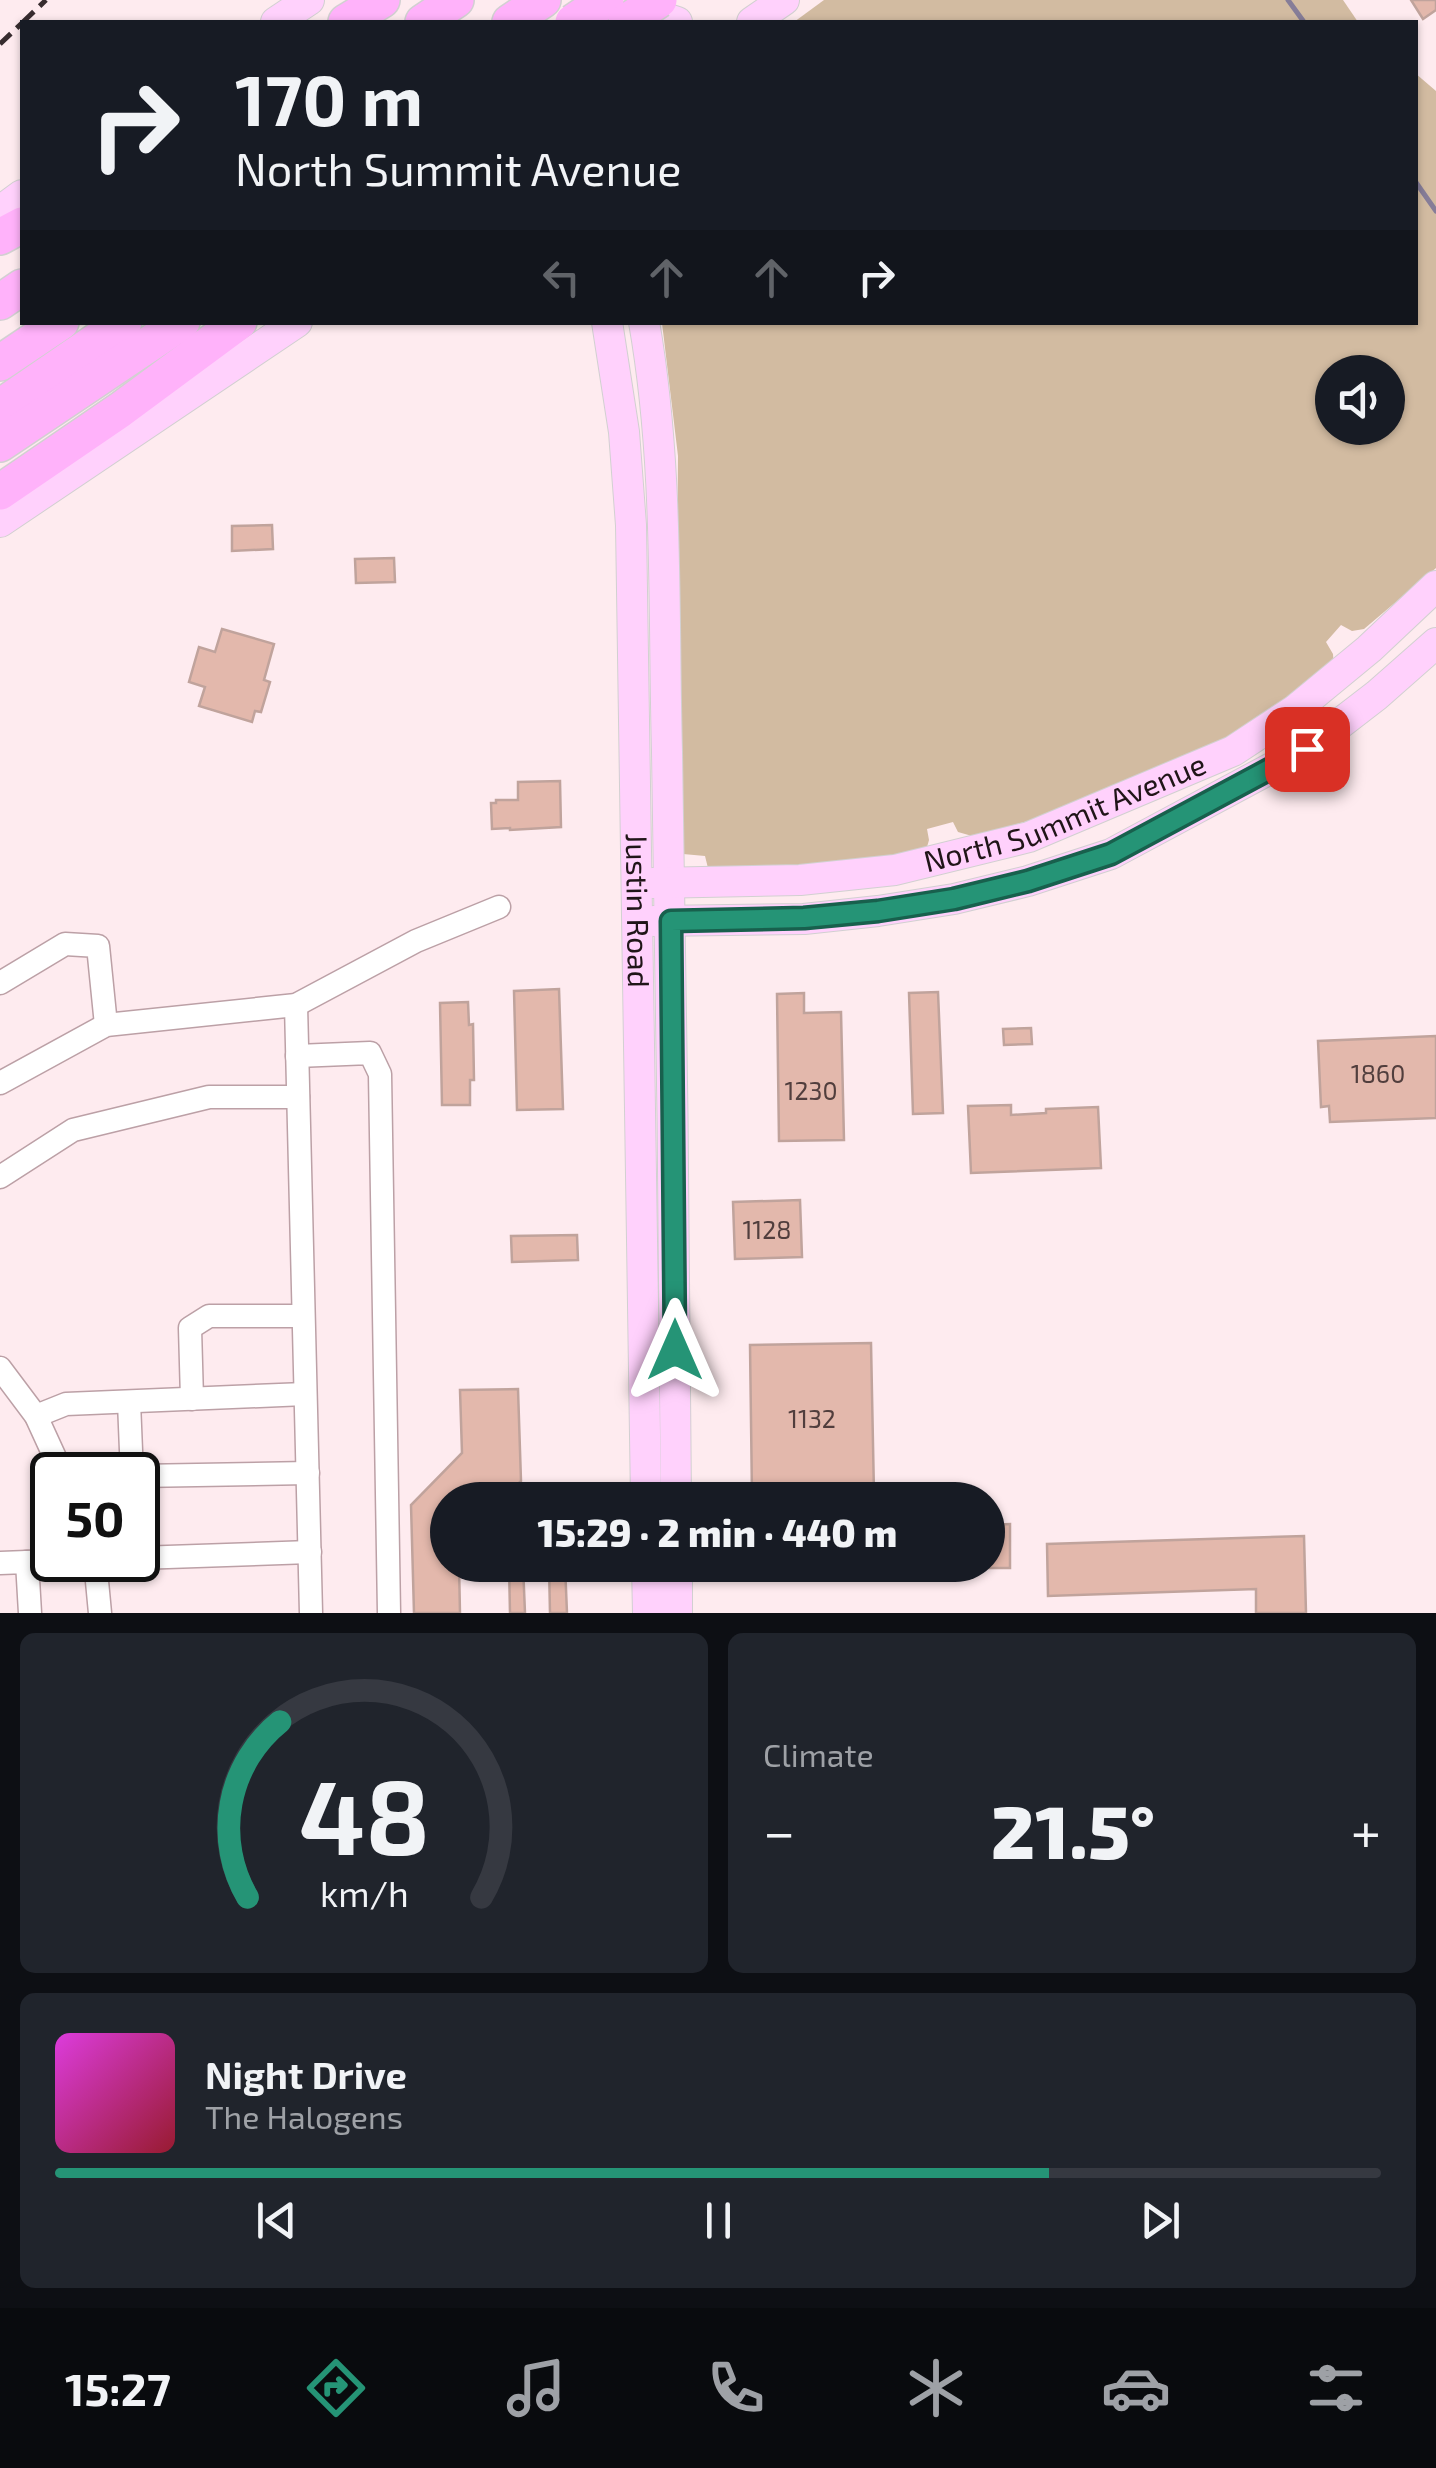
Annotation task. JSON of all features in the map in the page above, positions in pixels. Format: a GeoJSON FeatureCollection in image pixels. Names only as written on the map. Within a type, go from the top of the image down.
{"type":"FeatureCollection","features":[{"type":"Feature","properties":{"kind":"highway"},"geometry":{"type":"LineString","coordinates":[[349,20],[382,0]]}},
{"type":"Feature","properties":{"kind":"highway"},"geometry":{"type":"LineString","coordinates":[[512,20],[546,0]]}},
{"type":"Feature","properties":{"kind":"highway"},"geometry":{"type":"LineString","coordinates":[[575,20],[606,0]]}},
{"type":"Feature","properties":{"kind":"highway"},"geometry":{"type":"LineString","coordinates":[[629,20],[659,0]]}},
{"type":"Feature","properties":{"kind":"highway"},"geometry":{"type":"LineString","coordinates":[[0,364],[57,325]]}},
{"type":"Feature","properties":{"kind":"highway"},"geometry":{"type":"LineString","coordinates":[[0,407],[120,325]]}},
{"type":"Feature","properties":{"kind":"highway"},"geometry":{"type":"LineString","coordinates":[[0,444],[178,325]]}},
{"type":"Feature","properties":{"kind":"highway"},"geometry":{"type":"LineString","coordinates":[[0,492],[235,325]]}},
{"type":"Feature","properties":{"kind":"main road"},"geometry":{"type":"LineString","coordinates":[[279,20],[309,0]]}},
{"type":"Feature","properties":{"kind":"main road"},"geometry":{"type":"LineString","coordinates":[[644,0],[672,20]]}},
{"type":"Feature","properties":{"kind":"main road"},"geometry":{"type":"LineString","coordinates":[[755,20],[784,0]]}},
{"type":"Feature","properties":{"kind":"main road"},"geometry":{"type":"LineString","coordinates":[[0,212],[20,197]]}},
{"type":"Feature","properties":{"kind":"main road"},"geometry":{"type":"LineString","coordinates":[[0,522],[293,325]]}},
{"type":"Feature","properties":{"kind":"main road","name":"Justin Road"},"geometry":{"type":"LineString","coordinates":[[607,325],[629,489],[646,1482]]}},
{"type":"Feature","properties":{"kind":"main road","name":"Justin Road"},"geometry":{"type":"LineString","coordinates":[[644,325],[663,503],[676,1482]]}},
{"type":"Feature","properties":{"kind":"main road","name":"North Summit Avenue"},"geometry":{"type":"LineString","coordinates":[[635,884],[800,880],[895,870],[1029,837],[1233,751],[1295,710],[1369,649],[1436,586]]}},
{"type":"Feature","properties":{"kind":"main road","name":"North Summit Avenue"},"geometry":{"type":"LineString","coordinates":[[636,922],[804,918],[878,911],[954,899],[1028,881],[1111,854],[1307,749],[1436,643]]}},
{"type":"Feature","properties":{"kind":"main road"},"geometry":{"type":"LineString","coordinates":[[1354,661],[1377,695]]}},
{"type":"Feature","properties":{"kind":"main road"},"geometry":{"type":"LineString","coordinates":[[939,859],[954,899]]}},
{"type":"Feature","properties":{"kind":"main road"},"geometry":{"type":"LineString","coordinates":[[647,1582],[648,1613]]}},
{"type":"Feature","properties":{"kind":"main road"},"geometry":{"type":"LineString","coordinates":[[676,1582],[677,1613]]}},
{"type":"Feature","properties":{"kind":"street"},"geometry":{"type":"LineString","coordinates":[[0,1083],[106,1025],[296,1006],[416,941],[499,907]]}},
{"type":"Feature","properties":{"kind":"street"},"geometry":{"type":"LineString","coordinates":[[0,983],[65,944],[98,946],[106,1025]]}},
{"type":"Feature","properties":{"kind":"street"},"geometry":{"type":"LineString","coordinates":[[296,1006],[311,1613]]}},
{"type":"Feature","properties":{"kind":"street"},"geometry":{"type":"LineString","coordinates":[[298,1056],[370,1053],[380,1074],[389,1613]]}},
{"type":"Feature","properties":{"kind":"street"},"geometry":{"type":"LineString","coordinates":[[0,1177],[74,1130],[208,1098],[298,1097]]}},
{"type":"Feature","properties":{"kind":"street"},"geometry":{"type":"LineString","coordinates":[[192,1400],[190,1328],[210,1316],[303,1316]]}},
{"type":"Feature","properties":{"kind":"street"},"geometry":{"type":"LineString","coordinates":[[0,1368],[36,1416],[52,1452]]}},
{"type":"Feature","properties":{"kind":"street"},"geometry":{"type":"LineString","coordinates":[[36,1416],[66,1404],[305,1394]]}},
{"type":"Feature","properties":{"kind":"street"},"geometry":{"type":"LineString","coordinates":[[129,1402],[133,1452]]}},
{"type":"Feature","properties":{"kind":"street"},"geometry":{"type":"LineString","coordinates":[[160,1476],[308,1473]]}},
{"type":"Feature","properties":{"kind":"street"},"geometry":{"type":"LineString","coordinates":[[160,1557],[310,1552]]}},
{"type":"Feature","properties":{"kind":"street"},"geometry":{"type":"LineString","coordinates":[[0,1562],[30,1562]]}},
{"type":"Feature","properties":{"kind":"street"},"geometry":{"type":"LineString","coordinates":[[27,1562],[30,1613]]}},
{"type":"Feature","properties":{"kind":"street"},"geometry":{"type":"LineString","coordinates":[[96,1582],[100,1613]]}},
{"type":"Feature","properties":{"kind":"shaded area"},"geometry":{"type":"Polygon","coordinates":[[[824,0],[1343,0],[1357,20],[797,20],[824,0]]]}},
{"type":"Feature","properties":{"kind":"shaded area"},"geometry":{"type":"Polygon","coordinates":[[[1418,76],[1436,91],[1436,568],[1364,629],[1352,631],[1341,625],[1326,642],[1333,654],[1334,669],[1202,756],[1069,810],[972,836],[958,832],[953,822],[927,829],[925,854],[879,865],[708,868],[705,856],[683,854],[676,743],[678,456],[662,325],[1418,325],[1418,76]]]}},
{"type":"Feature","properties":{"kind":"building"},"geometry":{"type":"Polygon","coordinates":[[[1411,0],[1436,0],[1436,10],[1423,19],[1411,0]]]}},
{"type":"Feature","properties":{"kind":"building"},"geometry":{"type":"Polygon","coordinates":[[[272,525],[273,549],[232,551],[232,526],[272,525]]]}},
{"type":"Feature","properties":{"kind":"building"},"geometry":{"type":"Polygon","coordinates":[[[394,558],[395,582],[356,583],[355,559],[394,558]]]}},
{"type":"Feature","properties":{"kind":"building"},"geometry":{"type":"Polygon","coordinates":[[[222,629],[274,644],[264,680],[270,682],[261,712],[255,711],[252,722],[199,706],[205,687],[189,682],[199,647],[215,652],[222,629]]]}},
{"type":"Feature","properties":{"kind":"building"},"geometry":{"type":"Polygon","coordinates":[[[560,781],[561,827],[492,829],[491,803],[518,800],[518,782],[560,781]]]}},
{"type":"Feature","properties":{"kind":"building"},"geometry":{"type":"Polygon","coordinates":[[[559,989],[563,1109],[517,1110],[514,991],[559,989]]]}},
{"type":"Feature","properties":{"kind":"building"},"geometry":{"type":"Polygon","coordinates":[[[938,992],[943,1113],[913,1114],[909,993],[938,992]]]}},
{"type":"Feature","properties":{"kind":"building"},"geometry":{"type":"Polygon","coordinates":[[[804,993],[804,1013],[841,1012],[844,1140],[779,1141],[777,994],[804,993]]]}},
{"type":"Feature","properties":{"kind":"building"},"geometry":{"type":"Polygon","coordinates":[[[468,1002],[469,1025],[473,1024],[474,1080],[470,1080],[470,1105],[442,1105],[440,1003],[468,1002]]]}},
{"type":"Feature","properties":{"kind":"building"},"geometry":{"type":"Polygon","coordinates":[[[1031,1028],[1032,1044],[1004,1045],[1003,1029],[1031,1028]]]}},
{"type":"Feature","properties":{"kind":"building"},"geometry":{"type":"Polygon","coordinates":[[[1436,1036],[1436,1118],[1330,1122],[1329,1106],[1321,1107],[1318,1041],[1436,1036]]]}},
{"type":"Feature","properties":{"kind":"building"},"geometry":{"type":"Polygon","coordinates":[[[1011,1105],[1011,1115],[1098,1107],[1101,1168],[971,1173],[968,1106],[1011,1105]]]}},
{"type":"Feature","properties":{"kind":"building"},"geometry":{"type":"Polygon","coordinates":[[[800,1200],[802,1257],[735,1259],[733,1202],[800,1200]]]}},
{"type":"Feature","properties":{"kind":"building"},"geometry":{"type":"Polygon","coordinates":[[[577,1235],[578,1260],[512,1262],[511,1236],[577,1235]]]}},
{"type":"Feature","properties":{"kind":"building"},"geometry":{"type":"Polygon","coordinates":[[[871,1343],[874,1482],[752,1482],[750,1345],[871,1343]]]}},
{"type":"Feature","properties":{"kind":"building"},"geometry":{"type":"Polygon","coordinates":[[[518,1389],[520,1482],[434,1482],[462,1453],[460,1390],[518,1389]]]}},
{"type":"Feature","properties":{"kind":"building"},"geometry":{"type":"Polygon","coordinates":[[[430,1486],[430,1582],[459,1582],[460,1613],[414,1613],[411,1505],[430,1486]]]}},
{"type":"Feature","properties":{"kind":"building"},"geometry":{"type":"Polygon","coordinates":[[[1005,1524],[1010,1524],[1010,1568],[1005,1568],[1005,1524]]]}},
{"type":"Feature","properties":{"kind":"building"},"geometry":{"type":"Polygon","coordinates":[[[1304,1536],[1306,1613],[1256,1613],[1256,1589],[1048,1596],[1047,1544],[1304,1536]]]}},
{"type":"Feature","properties":{"kind":"building"},"geometry":{"type":"Polygon","coordinates":[[[509,1582],[524,1582],[525,1613],[510,1613],[509,1582]]]}},
{"type":"Feature","properties":{"kind":"building"},"geometry":{"type":"Polygon","coordinates":[[[549,1582],[566,1582],[567,1613],[550,1613],[549,1582]]]}},
{"type":"Feature","properties":{"kind":"waterway"},"geometry":{"type":"LineString","coordinates":[[1288,0],[1303,20]]}},
{"type":"Feature","properties":{"kind":"waterway"},"geometry":{"type":"LineString","coordinates":[[1418,185],[1436,211]]}},
{"type":"Feature","properties":{"kind":"railway"},"geometry":{"type":"LineString","coordinates":[[25,20],[46,0]]}},
{"type":"Feature","properties":{"kind":"railway"},"geometry":{"type":"LineString","coordinates":[[0,44],[20,25]]}},
{"type":"Feature","properties":{"kind":"route"},"geometry":{"type":"LineString","coordinates":[[675,1350],[671,921],[804,918],[878,911],[954,899],[1028,881],[1111,854],[1307,749]]}}]}
